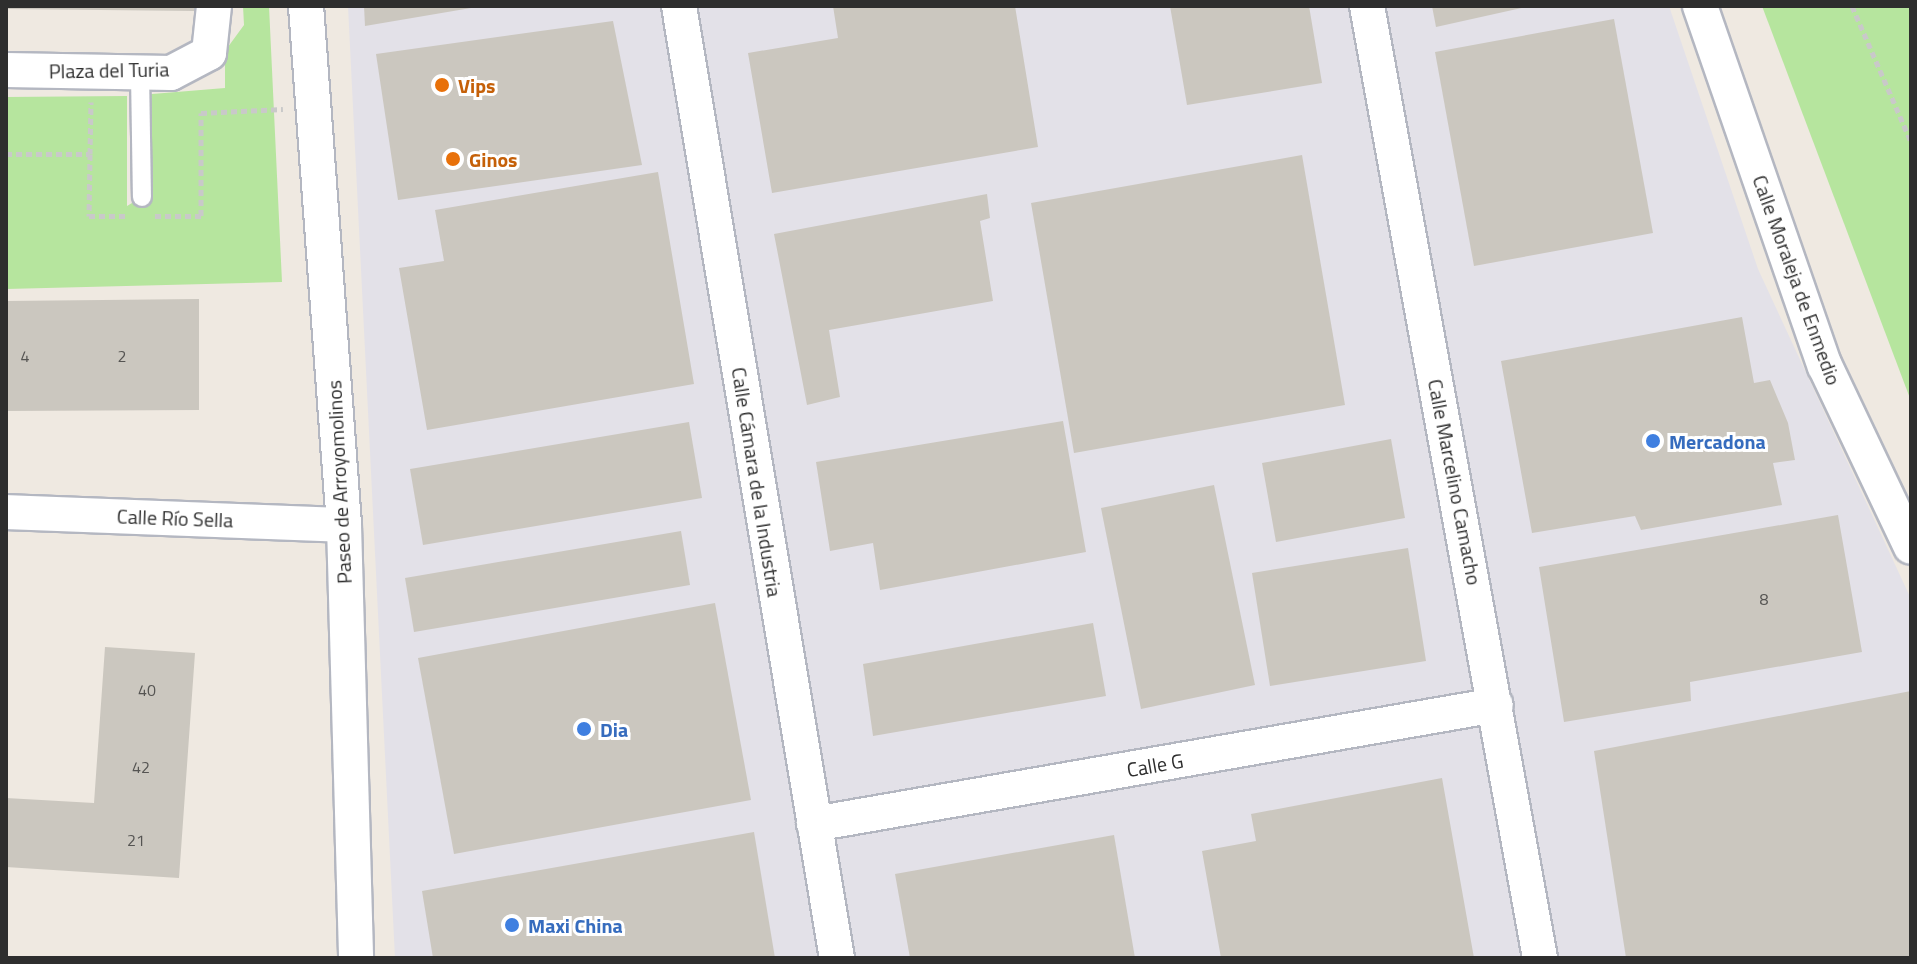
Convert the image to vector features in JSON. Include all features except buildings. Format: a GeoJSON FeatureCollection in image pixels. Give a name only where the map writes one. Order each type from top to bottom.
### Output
{"type":"FeatureCollection","features":[{"type":"Feature","properties":{"kind":"street","name":"Plaza del Turia"},"geometry":{"type":"LineString","coordinates":[[6,70],[171,73],[209,53],[214,6]]}},
{"type":"Feature","properties":{"kind":"street","name":"Paseo de Arroyomolinos"},"geometry":{"type":"LineString","coordinates":[[306,6],[344,525],[356,958]]}},
{"type":"Feature","properties":{"kind":"street","name":"Calle Cámara de la Industria"},"geometry":{"type":"LineString","coordinates":[[679,6],[837,958]]}},
{"type":"Feature","properties":{"kind":"street","name":"Calle Marcelino Camacho"},"geometry":{"type":"LineString","coordinates":[[1367,6],[1540,958]]}},
{"type":"Feature","properties":{"kind":"street","name":"Calle Moraleja de Enmedio"},"geometry":{"type":"LineString","coordinates":[[1700,6],[1825,366],[1911,547]]}},
{"type":"Feature","properties":{"kind":"street","name":"Calle Río Sella"},"geometry":{"type":"LineString","coordinates":[[6,512],[344,525]]}},
{"type":"Feature","properties":{"kind":"street","name":"Calle G"},"geometry":{"type":"LineString","coordinates":[[814,824],[1496,705]]}},
{"type":"Feature","properties":{"kind":"lane"},"geometry":{"type":"LineString","coordinates":[[140,73],[142,197]]}},
{"type":"Feature","properties":{"kind":"path"},"geometry":{"type":"LineString","coordinates":[[1852,6],[1911,142]]}},
{"type":"Feature","properties":{"kind":"path"},"geometry":{"type":"LineString","coordinates":[[91,72],[89,216],[201,216],[201,113],[314,108]]}},
{"type":"Feature","properties":{"kind":"path"},"geometry":{"type":"LineString","coordinates":[[6,154],[90,154]]}},
{"type":"Feature","properties":{"kind":"shaded area"},"geometry":{"type":"Polygon","coordinates":[[[348,6],[1669,6],[1758,269],[1911,599],[1911,958],[395,958],[348,6]]]}},
{"type":"Feature","properties":{"kind":"green space"},"geometry":{"type":"Polygon","coordinates":[[[243,6],[269,6],[282,282],[6,289],[6,97],[127,96],[127,206],[142,197],[140,95],[225,88],[225,51],[244,25],[243,6]]]}},
{"type":"Feature","properties":{"kind":"green space"},"geometry":{"type":"Polygon","coordinates":[[[1762,6],[1911,6],[1911,401],[1762,6]]]}},
{"type":"Feature","properties":{"kind":"place","name":"Vips"},"geometry":{"type":"Point","coordinates":[442,85]}},
{"type":"Feature","properties":{"kind":"place","name":"Ginos"},"geometry":{"type":"Point","coordinates":[453,159]}},
{"type":"Feature","properties":{"kind":"place","name":"Mercadona"},"geometry":{"type":"Point","coordinates":[1653,441]}},
{"type":"Feature","properties":{"kind":"place","name":"Dia"},"geometry":{"type":"Point","coordinates":[584,729]}},
{"type":"Feature","properties":{"kind":"place","name":"Maxi China"},"geometry":{"type":"Point","coordinates":[512,925]}}]}
